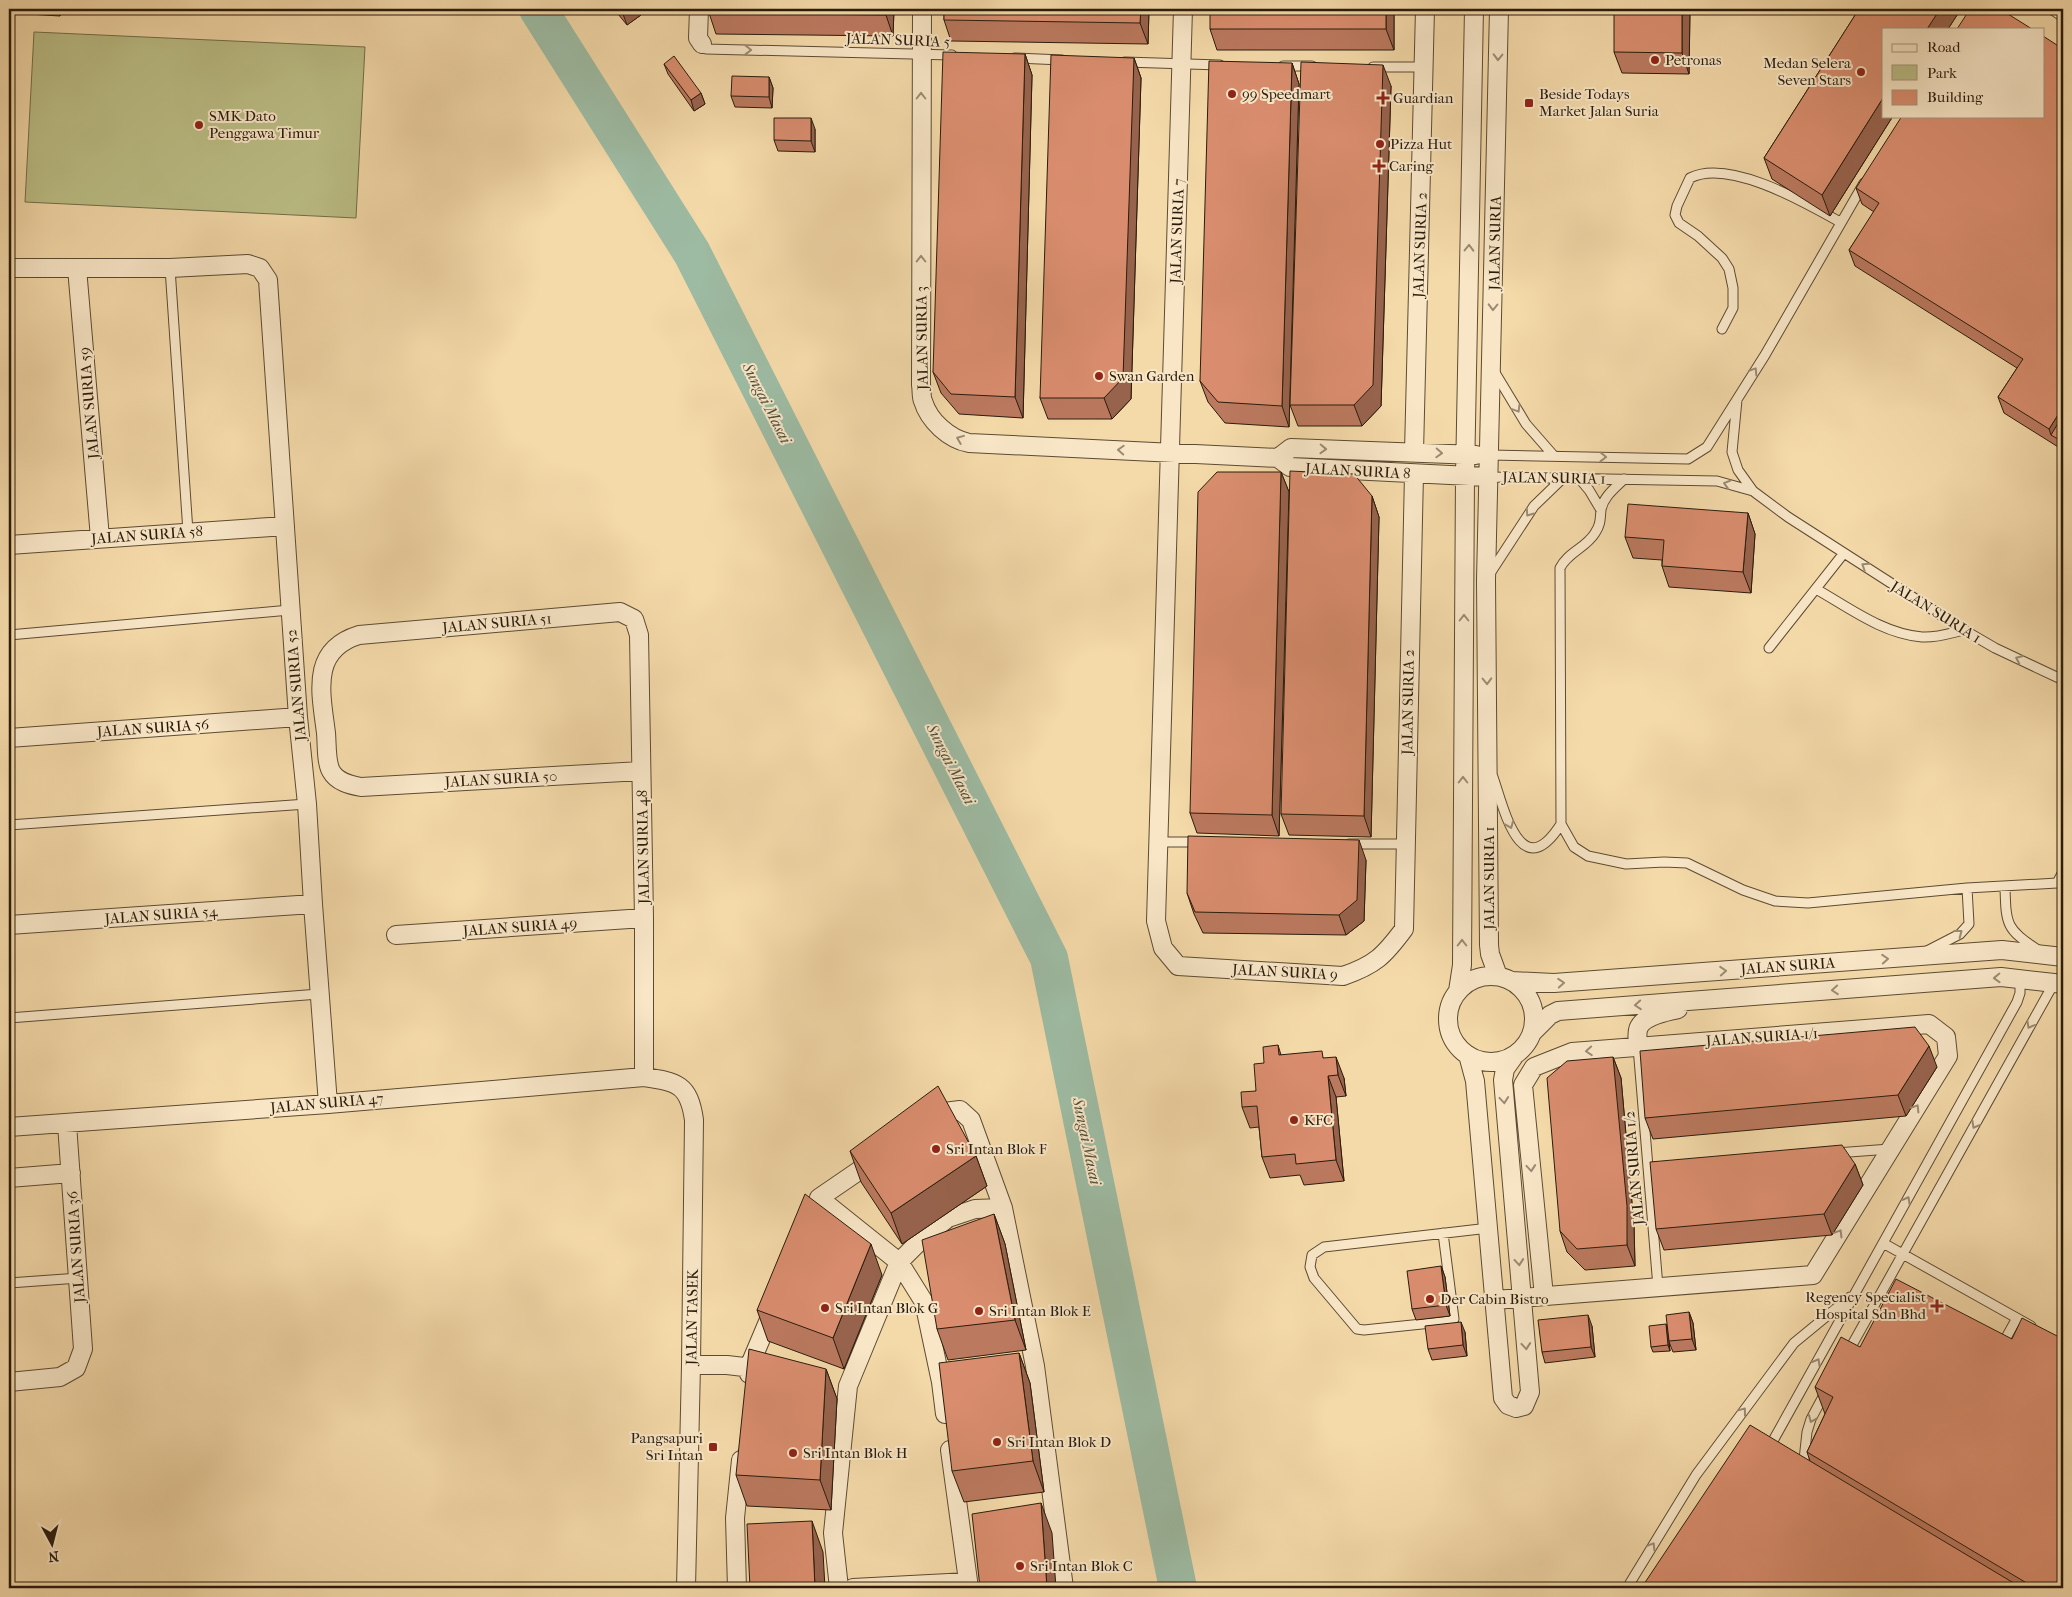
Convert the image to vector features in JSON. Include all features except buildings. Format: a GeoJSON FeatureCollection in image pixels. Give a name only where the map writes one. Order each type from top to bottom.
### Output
{"type":"FeatureCollection","features":[{"type":"Feature","properties":{"kind":"street"},"geometry":{"type":"LineString","coordinates":[[699,9],[698,38],[702,44]]}},
{"type":"Feature","properties":{"kind":"street","name":"JALAN SURIA 3"},"geometry":{"type":"LineString","coordinates":[[922,9],[920,54],[922,401],[931,417],[944,432],[962,442],[1170,452]]}},
{"type":"Feature","properties":{"kind":"street","name":"JALAN SURIA 7"},"geometry":{"type":"LineString","coordinates":[[1178,966],[1163,948],[1156,921],[1183,9]]}},
{"type":"Feature","properties":{"kind":"street","name":"JALAN SURIA 2"},"geometry":{"type":"LineString","coordinates":[[1414,452],[1425,9]]}},
{"type":"Feature","properties":{"kind":"street","name":"JALAN SURIA"},"geometry":{"type":"LineString","coordinates":[[1466,366],[1474,9]]}},
{"type":"Feature","properties":{"kind":"street","name":"JALAN SURIA"},"geometry":{"type":"LineString","coordinates":[[1490,477],[1499,9]]}},
{"type":"Feature","properties":{"kind":"street","name":"JALAN SURIA 52"},"geometry":{"type":"LineString","coordinates":[[170,268],[248,264],[260,268],[268,280],[295,683],[307,804],[328,1104]]}},
{"type":"Feature","properties":{"kind":"street"},"geometry":{"type":"LineString","coordinates":[[9,268],[170,268]]}},
{"type":"Feature","properties":{"kind":"street","name":"JALAN SURIA 59"},"geometry":{"type":"LineString","coordinates":[[77,268],[100,538]]}},
{"type":"Feature","properties":{"kind":"street","name":"JALAN SURIA 1"},"geometry":{"type":"LineString","coordinates":[[1458,991],[1462,965],[1466,366]]}},
{"type":"Feature","properties":{"kind":"street"},"geometry":{"type":"LineString","coordinates":[[1278,458],[1291,448],[1490,455]]}},
{"type":"Feature","properties":{"kind":"street","name":"JALAN SURIA 8"},"geometry":{"type":"LineString","coordinates":[[1170,452],[1278,458],[1290,467],[1490,477]]}},
{"type":"Feature","properties":{"kind":"street","name":"JALAN SURIA 2"},"geometry":{"type":"LineString","coordinates":[[1404,929],[1414,474]]}},
{"type":"Feature","properties":{"kind":"street","name":"JALAN SURIA 1"},"geometry":{"type":"LineString","coordinates":[[1490,477],[1486,580],[1489,946],[1490,954],[1505,978]]}},
{"type":"Feature","properties":{"kind":"street","name":"JALAN SURIA 58"},"geometry":{"type":"LineString","coordinates":[[9,541],[100,538],[284,526]]}},
{"type":"Feature","properties":{"kind":"street","name":"JALAN SURIA 51"},"geometry":{"type":"LineString","coordinates":[[320,680],[325,664],[334,648],[345,640],[359,635],[620,612],[634,619]]}},
{"type":"Feature","properties":{"kind":"street","name":"JALAN SURIA 48"},"geometry":{"type":"LineString","coordinates":[[634,619],[639,636],[644,918],[644,1077]]}},
{"type":"Feature","properties":{"kind":"street"},"geometry":{"type":"LineString","coordinates":[[295,683],[320,680]]}},
{"type":"Feature","properties":{"kind":"street","name":"JALAN SURIA 50"},"geometry":{"type":"LineString","coordinates":[[320,680],[330,770],[342,782],[361,787],[641,771]]}},
{"type":"Feature","properties":{"kind":"street","name":"JALAN SURIA 56"},"geometry":{"type":"LineString","coordinates":[[9,738],[298,717]]}},
{"type":"Feature","properties":{"kind":"street","name":"JALAN SURIA 54"},"geometry":{"type":"LineString","coordinates":[[9,926],[313,904]]}},
{"type":"Feature","properties":{"kind":"street","name":"JALAN SURIA 49"},"geometry":{"type":"LineString","coordinates":[[396,935],[644,918]]}},
{"type":"Feature","properties":{"kind":"street","name":"JALAN SURIA 9"},"geometry":{"type":"LineString","coordinates":[[1178,966],[1343,976],[1361,970],[1385,954],[1404,929]]}},
{"type":"Feature","properties":{"kind":"street","name":"JALAN SURIA"},"geometry":{"type":"LineString","coordinates":[[1505,978],[1554,983],[2002,950],[2055,956]]}},
{"type":"Feature","properties":{"kind":"street"},"geometry":{"type":"LineString","coordinates":[[1468,1055],[1475,1081],[1503,1398],[1508,1405],[1516,1408],[1524,1406],[1530,1392],[1503,1080],[1506,1069],[1515,1055],[1526,1045],[1533,1032],[1535,1017],[1532,1002],[1524,990],[1505,978],[1483,976],[1469,981],[1458,991],[1450,1004],[1449,1030],[1454,1042],[1468,1055],[1488,1062],[1501,1061],[1515,1055]]}},
{"type":"Feature","properties":{"kind":"street","name":"JALAN SURIA"},"geometry":{"type":"LineString","coordinates":[[1533,1032],[1550,1015],[1558,1011],[2002,977],[2058,983]]}},
{"type":"Feature","properties":{"kind":"street"},"geometry":{"type":"LineString","coordinates":[[1638,1047],[1638,1028],[1646,1019],[1704,1000]]}},
{"type":"Feature","properties":{"kind":"street","name":"JALAN SURIA 1/1"},"geometry":{"type":"LineString","coordinates":[[1544,1296],[1523,1085],[1534,1067],[1572,1052],[1929,1024],[1946,1037],[1948,1056],[1813,1275],[1658,1287]]}},
{"type":"Feature","properties":{"kind":"street","name":"JALAN SURIA 47"},"geometry":{"type":"LineString","coordinates":[[9,1127],[328,1104],[644,1077]]}},
{"type":"Feature","properties":{"kind":"street","name":"JALAN TASEK"},"geometry":{"type":"LineString","coordinates":[[644,1077],[665,1080],[682,1087],[692,1103],[694,1120],[686,1588]]}},
{"type":"Feature","properties":{"kind":"street"},"geometry":{"type":"LineString","coordinates":[[913,1133],[944,1112],[960,1110],[972,1120],[1003,1208],[1035,1366],[1064,1588]]}},
{"type":"Feature","properties":{"kind":"street","name":"JALAN SURIA 36"},"geometry":{"type":"LineString","coordinates":[[9,1382],[60,1377],[76,1368],[83,1349],[67,1124]]}},
{"type":"Feature","properties":{"kind":"street"},"geometry":{"type":"LineString","coordinates":[[801,1243],[819,1198],[889,1150]]}},
{"type":"Feature","properties":{"kind":"street"},"geometry":{"type":"LineString","coordinates":[[9,1178],[71,1173]]}},
{"type":"Feature","properties":{"kind":"street"},"geometry":{"type":"LineString","coordinates":[[819,1198],[899,1262],[924,1302],[941,1382],[968,1585],[853,1588]]}},
{"type":"Feature","properties":{"kind":"street"},"geometry":{"type":"LineString","coordinates":[[839,1588],[833,1533],[848,1386],[899,1262],[925,1236],[948,1218],[975,1210],[1003,1208]]}},
{"type":"Feature","properties":{"kind":"street"},"geometry":{"type":"LineString","coordinates":[[1495,1300],[1658,1287]]}},
{"type":"Feature","properties":{"kind":"street"},"geometry":{"type":"LineString","coordinates":[[748,1386],[749,1367],[779,1296]]}},
{"type":"Feature","properties":{"kind":"street"},"geometry":{"type":"LineString","coordinates":[[691,1365],[727,1364],[779,1373]]}},
{"type":"Feature","properties":{"kind":"street"},"geometry":{"type":"LineString","coordinates":[[1016,1369],[1035,1366]]}},
{"type":"Feature","properties":{"kind":"street"},"geometry":{"type":"LineString","coordinates":[[941,1382],[960,1379]]}},
{"type":"Feature","properties":{"kind":"street"},"geometry":{"type":"LineString","coordinates":[[828,1382],[848,1386]]}},
{"type":"Feature","properties":{"kind":"street"},"geometry":{"type":"LineString","coordinates":[[737,1588],[735,1518],[742,1443]]}},
{"type":"Feature","properties":{"kind":"street"},"geometry":{"type":"LineString","coordinates":[[1034,1510],[1053,1510]]}},
{"type":"Feature","properties":{"kind":"street"},"geometry":{"type":"LineString","coordinates":[[959,1514],[978,1513]]}},
{"type":"Feature","properties":{"kind":"street"},"geometry":{"type":"LineString","coordinates":[[814,1535],[833,1533]]}},
{"type":"Feature","properties":{"kind":"street"},"geometry":{"type":"LineString","coordinates":[[736,1544],[755,1542]]}},
{"type":"Feature","properties":{"kind":"lane"},"geometry":{"type":"LineString","coordinates":[[2051,9],[2063,17]]}},
{"type":"Feature","properties":{"kind":"lane","name":"JALAN SURIA 5"},"geometry":{"type":"LineString","coordinates":[[702,44],[706,49],[959,55]]}},
{"type":"Feature","properties":{"kind":"lane"},"geometry":{"type":"LineString","coordinates":[[1008,57],[1075,60]]}},
{"type":"Feature","properties":{"kind":"lane"},"geometry":{"type":"LineString","coordinates":[[1114,62],[1230,65]]}},
{"type":"Feature","properties":{"kind":"lane"},"geometry":{"type":"LineString","coordinates":[[1269,66],[1318,66]]}},
{"type":"Feature","properties":{"kind":"lane"},"geometry":{"type":"LineString","coordinates":[[1367,67],[1425,67]]}},
{"type":"Feature","properties":{"kind":"lane"},"geometry":{"type":"LineString","coordinates":[[1490,455],[1688,458],[1707,448],[1765,355],[1870,173]]}},
{"type":"Feature","properties":{"kind":"lane"},"geometry":{"type":"LineString","coordinates":[[1722,329],[1733,308],[1733,288],[1728,269],[1722,258],[1698,236],[1679,223],[1676,215],[1676,206],[1690,178],[1699,175],[1724,174],[1754,181],[1791,195],[1840,222]]}},
{"type":"Feature","properties":{"kind":"lane"},"geometry":{"type":"LineString","coordinates":[[170,268],[188,532]]}},
{"type":"Feature","properties":{"kind":"lane"},"geometry":{"type":"LineString","coordinates":[[1492,368],[1526,424],[1554,456]]}},
{"type":"Feature","properties":{"kind":"lane"},"geometry":{"type":"LineString","coordinates":[[1737,399],[1732,452],[1738,470],[1753,491]]}},
{"type":"Feature","properties":{"kind":"lane","name":"JALAN SURIA 1"},"geometry":{"type":"LineString","coordinates":[[1490,477],[1716,481],[1753,491],[1788,517],[1964,630],[1995,648],[2063,680]]}},
{"type":"Feature","properties":{"kind":"lane"},"geometry":{"type":"LineString","coordinates":[[1486,580],[1534,506],[1563,478]]}},
{"type":"Feature","properties":{"kind":"lane"},"geometry":{"type":"LineString","coordinates":[[1579,478],[1601,510],[1602,519],[1595,533],[1581,548],[1565,559],[1560,568],[1561,824],[1574,848],[1588,856],[1626,864],[1687,863],[1743,890],[1775,901],[1808,903],[1967,888],[2060,883],[2063,872]]}},
{"type":"Feature","properties":{"kind":"lane"},"geometry":{"type":"LineString","coordinates":[[1601,510],[1606,498],[1624,479]]}},
{"type":"Feature","properties":{"kind":"lane"},"geometry":{"type":"LineString","coordinates":[[1769,648],[1844,553]]}},
{"type":"Feature","properties":{"kind":"lane"},"geometry":{"type":"LineString","coordinates":[[1816,589],[1880,625],[1907,634],[1922,637],[1964,630]]}},
{"type":"Feature","properties":{"kind":"lane"},"geometry":{"type":"LineString","coordinates":[[9,635],[290,610]]}},
{"type":"Feature","properties":{"kind":"lane"},"geometry":{"type":"LineString","coordinates":[[1488,762],[1509,825],[1514,835],[1522,844],[1531,847],[1543,846],[1552,839],[1561,824]]}},
{"type":"Feature","properties":{"kind":"lane"},"geometry":{"type":"LineString","coordinates":[[9,825],[307,804]]}},
{"type":"Feature","properties":{"kind":"lane"},"geometry":{"type":"LineString","coordinates":[[1158,842],[1208,842]]}},
{"type":"Feature","properties":{"kind":"lane"},"geometry":{"type":"LineString","coordinates":[[1336,844],[1405,844]]}},
{"type":"Feature","properties":{"kind":"lane"},"geometry":{"type":"LineString","coordinates":[[2005,887],[2006,917],[2012,928],[2021,939],[2055,956]]}},
{"type":"Feature","properties":{"kind":"lane"},"geometry":{"type":"LineString","coordinates":[[1916,956],[1960,934],[1969,924],[1967,888]]}},
{"type":"Feature","properties":{"kind":"lane"},"geometry":{"type":"LineString","coordinates":[[1763,1458],[2017,1002],[2020,993],[2020,979]]}},
{"type":"Feature","properties":{"kind":"lane"},"geometry":{"type":"LineString","coordinates":[[1845,1358],[2058,983]]}},
{"type":"Feature","properties":{"kind":"lane"},"geometry":{"type":"LineString","coordinates":[[9,1018],[319,994]]}},
{"type":"Feature","properties":{"kind":"lane","name":"JALAN SURIA 1/2"},"geometry":{"type":"LineString","coordinates":[[1638,1047],[1658,1287]]}},
{"type":"Feature","properties":{"kind":"lane"},"geometry":{"type":"LineString","coordinates":[[1822,1154],[1890,1149]]}},
{"type":"Feature","properties":{"kind":"lane"},"geometry":{"type":"LineString","coordinates":[[1648,1168],[1658,1167]]}},
{"type":"Feature","properties":{"kind":"lane"},"geometry":{"type":"LineString","coordinates":[[1443,1233],[1454,1320],[1452,1321],[1364,1330],[1357,1329],[1314,1278],[1310,1268],[1312,1255],[1324,1247],[1443,1233],[1488,1228]]}},
{"type":"Feature","properties":{"kind":"lane"},"geometry":{"type":"LineString","coordinates":[[1883,1243],[2040,1330]]}},
{"type":"Feature","properties":{"kind":"lane"},"geometry":{"type":"LineString","coordinates":[[9,1283],[79,1278]]}},
{"type":"Feature","properties":{"kind":"lane"},"geometry":{"type":"LineString","coordinates":[[1629,1588],[1630,1583],[1696,1475],[1794,1343],[1854,1294]]}},
{"type":"Feature","properties":{"kind":"lane"},"geometry":{"type":"LineString","coordinates":[[2002,1352],[2002,1344],[2017,1318]]}},
{"type":"Feature","properties":{"kind":"lane"},"geometry":{"type":"LineString","coordinates":[[1801,1482],[1807,1432],[1811,1419],[1830,1384]]}},
{"type":"Feature","properties":{"kind":"green space","name":"SMK Dato Penggawa Timur"},"geometry":{"type":"Polygon","coordinates":[[[34,32],[365,47],[356,218],[25,202],[34,32]]]}},
{"type":"Feature","properties":{"kind":"waterway","name":"Sungai Masai"},"geometry":{"type":"LineString","coordinates":[[538,9],[692,253],[1049,958],[1178,1588]]}},
{"type":"Feature","properties":{"kind":"place","name":"Petronas"},"geometry":{"type":"Point","coordinates":[1655,60]}},
{"type":"Feature","properties":{"kind":"place","name":"Medan Selera Seven Stars"},"geometry":{"type":"Point","coordinates":[1861,72]}},
{"type":"Feature","properties":{"kind":"place","name":"99 Speedmart"},"geometry":{"type":"Point","coordinates":[1232,94]}},
{"type":"Feature","properties":{"kind":"place","name":"Guardian"},"geometry":{"type":"Point","coordinates":[1383,98]}},
{"type":"Feature","properties":{"kind":"place","name":"Beside Todays Market Jalan Suria"},"geometry":{"type":"Point","coordinates":[1529,103]}},
{"type":"Feature","properties":{"kind":"place","name":"SMK Dato Penggawa Timur"},"geometry":{"type":"Point","coordinates":[199,125]}},
{"type":"Feature","properties":{"kind":"place","name":"Pizza Hut"},"geometry":{"type":"Point","coordinates":[1380,144]}},
{"type":"Feature","properties":{"kind":"place","name":"Caring"},"geometry":{"type":"Point","coordinates":[1379,166]}},
{"type":"Feature","properties":{"kind":"place","name":"Swan Garden"},"geometry":{"type":"Point","coordinates":[1099,376]}},
{"type":"Feature","properties":{"kind":"place","name":"KFC"},"geometry":{"type":"Point","coordinates":[1294,1120]}},
{"type":"Feature","properties":{"kind":"place","name":"Sri Intan Blok F"},"geometry":{"type":"Point","coordinates":[936,1149]}},
{"type":"Feature","properties":{"kind":"place","name":"Der Cabin Bistro"},"geometry":{"type":"Point","coordinates":[1430,1299]}},
{"type":"Feature","properties":{"kind":"place","name":"Regency Specialist Hospital Sdn Bhd"},"geometry":{"type":"Point","coordinates":[1937,1306]}},
{"type":"Feature","properties":{"kind":"place","name":"Sri Intan Blok G"},"geometry":{"type":"Point","coordinates":[825,1308]}},
{"type":"Feature","properties":{"kind":"place","name":"Sri Intan Blok E"},"geometry":{"type":"Point","coordinates":[979,1311]}},
{"type":"Feature","properties":{"kind":"place","name":"Sri Intan Blok D"},"geometry":{"type":"Point","coordinates":[997,1442]}},
{"type":"Feature","properties":{"kind":"place","name":"Pangsapuri Sri Intan"},"geometry":{"type":"Point","coordinates":[713,1447]}},
{"type":"Feature","properties":{"kind":"place","name":"Sri Intan Blok H"},"geometry":{"type":"Point","coordinates":[793,1453]}},
{"type":"Feature","properties":{"kind":"place","name":"Sri Intan Blok C"},"geometry":{"type":"Point","coordinates":[1020,1566]}}]}
